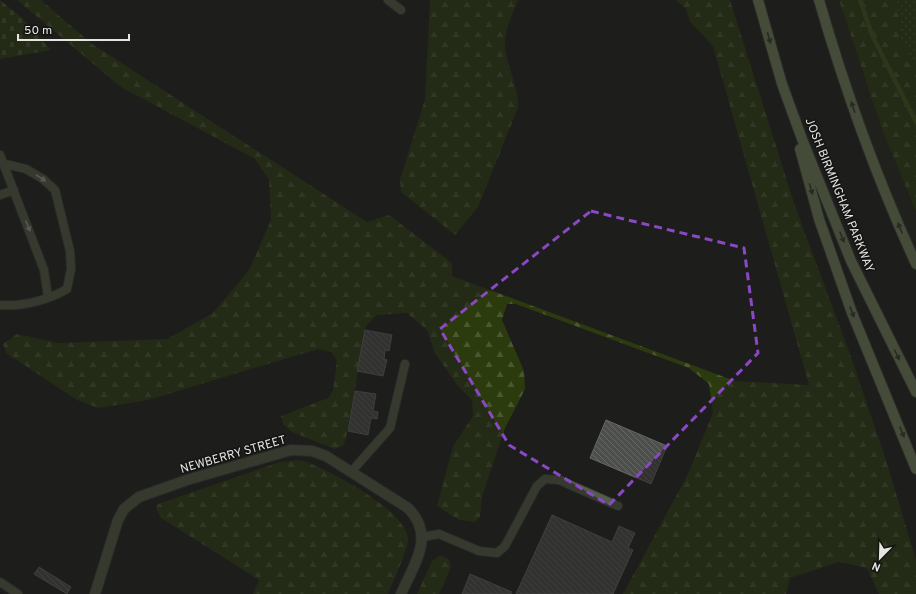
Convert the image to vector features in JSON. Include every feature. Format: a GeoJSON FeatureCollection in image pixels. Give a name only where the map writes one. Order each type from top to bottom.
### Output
{"type":"FeatureCollection","features":[{"type":"Feature","properties":{"kind":"main road","name":"JOSH BIRMINGHAM PARKWAY"},"geometry":{"type":"LineString","coordinates":[[758,0],[782,84],[802,139],[852,261],[916,392]]}},
{"type":"Feature","properties":{"kind":"main road"},"geometry":{"type":"LineString","coordinates":[[819,0],[836,58],[859,126],[880,181],[916,264]]}},
{"type":"Feature","properties":{"kind":"main road"},"geometry":{"type":"LineString","coordinates":[[782,84],[819,219],[852,313],[916,469]]}},
{"type":"Feature","properties":{"kind":"street","name":"NEWBERRY STREET"},"geometry":{"type":"LineString","coordinates":[[95,594],[118,520],[124,509],[139,497],[187,480],[291,450],[312,451],[326,456],[408,508],[416,516],[421,526],[423,537]]}},
{"type":"Feature","properties":{"kind":"street"},"geometry":{"type":"LineString","coordinates":[[401,594],[421,549],[423,537]]}},
{"type":"Feature","properties":{"kind":"lane"},"geometry":{"type":"LineString","coordinates":[[388,0],[401,10]]}},
{"type":"Feature","properties":{"kind":"lane"},"geometry":{"type":"LineString","coordinates":[[0,155],[5,164],[44,270],[48,297]]}},
{"type":"Feature","properties":{"kind":"lane"},"geometry":{"type":"LineString","coordinates":[[0,305],[19,305],[60,294],[67,289],[72,270],[70,251],[55,190],[43,179],[26,169],[5,164]]}},
{"type":"Feature","properties":{"kind":"lane"},"geometry":{"type":"LineString","coordinates":[[0,195],[14,190]]}},
{"type":"Feature","properties":{"kind":"lane"},"geometry":{"type":"LineString","coordinates":[[351,472],[390,428],[405,364]]}},
{"type":"Feature","properties":{"kind":"lane"},"geometry":{"type":"LineString","coordinates":[[423,537],[439,534],[479,551],[497,553],[505,546],[537,486],[545,479],[559,480],[618,506]]}},
{"type":"Feature","properties":{"kind":"lane"},"geometry":{"type":"LineString","coordinates":[[0,582],[18,594]]}},
{"type":"Feature","properties":{"kind":"highlighted area"},"geometry":{"type":"Polygon","coordinates":[[[591,211],[744,248],[758,353],[609,505],[509,445],[440,329],[591,211]]]}},
{"type":"Feature","properties":{"kind":"shaded area"},"geometry":{"type":"Polygon","coordinates":[[[819,0],[916,0],[916,264],[905,241],[819,0]]]}},
{"type":"Feature","properties":{"kind":"green space"},"geometry":{"type":"Polygon","coordinates":[[[0,0],[20,16],[51,50],[0,59],[0,0]]]}},
{"type":"Feature","properties":{"kind":"green space"},"geometry":{"type":"Polygon","coordinates":[[[17,0],[41,0],[92,44],[367,222],[389,215],[452,263],[452,276],[735,381],[809,385],[713,46],[690,22],[686,9],[676,0],[730,0],[795,206],[851,357],[886,460],[916,560],[916,594],[879,594],[867,568],[839,562],[790,578],[786,594],[623,594],[687,476],[713,413],[709,384],[689,368],[516,304],[507,304],[502,320],[524,371],[525,389],[505,428],[482,497],[480,517],[475,522],[459,520],[437,506],[453,446],[473,416],[472,400],[457,385],[435,353],[427,330],[407,313],[377,315],[366,326],[346,438],[343,446],[334,449],[292,432],[283,424],[281,416],[328,398],[333,390],[337,360],[331,352],[318,349],[148,400],[98,408],[77,400],[6,353],[3,344],[17,334],[59,343],[167,339],[213,313],[249,270],[271,220],[269,180],[255,159],[121,87],[17,0]]]}},
{"type":"Feature","properties":{"kind":"green space"},"geometry":{"type":"Polygon","coordinates":[[[430,0],[518,0],[507,28],[505,45],[517,92],[518,108],[478,207],[455,235],[401,192],[400,180],[425,99],[430,0]]]}},
{"type":"Feature","properties":{"kind":"green space"},"geometry":{"type":"Polygon","coordinates":[[[839,0],[897,0],[901,40],[916,66],[916,211],[883,132],[839,0]]]}},
{"type":"Feature","properties":{"kind":"green space"},"geometry":{"type":"Polygon","coordinates":[[[897,0],[916,0],[916,66],[901,40],[897,0]]]}},
{"type":"Feature","properties":{"kind":"green space"},"geometry":{"type":"Polygon","coordinates":[[[301,460],[345,481],[379,502],[393,514],[403,526],[408,537],[408,542],[404,557],[388,594],[253,594],[259,580],[161,518],[156,508],[158,504],[280,462],[301,460]]]}},
{"type":"Feature","properties":{"kind":"green space"},"geometry":{"type":"Polygon","coordinates":[[[440,555],[449,559],[451,567],[439,594],[417,594],[432,561],[440,555]]]}},
{"type":"Feature","properties":{"kind":"building"},"geometry":{"type":"Polygon","coordinates":[[[365,330],[392,335],[389,351],[385,350],[384,359],[387,360],[383,376],[357,371],[365,330]]]}},
{"type":"Feature","properties":{"kind":"building"},"geometry":{"type":"Polygon","coordinates":[[[355,391],[376,394],[373,411],[378,412],[377,419],[371,418],[368,435],[348,431],[355,391]]]}},
{"type":"Feature","properties":{"kind":"building"},"geometry":{"type":"Polygon","coordinates":[[[606,420],[667,446],[651,484],[590,458],[606,420]]]}},
{"type":"Feature","properties":{"kind":"building"},"geometry":{"type":"Polygon","coordinates":[[[552,515],[612,542],[619,526],[635,533],[628,548],[633,550],[613,594],[516,594],[552,515]]]}},
{"type":"Feature","properties":{"kind":"building"},"geometry":{"type":"Polygon","coordinates":[[[39,567],[71,587],[67,594],[34,574],[39,567]]]}},
{"type":"Feature","properties":{"kind":"building"},"geometry":{"type":"Polygon","coordinates":[[[470,574],[512,592],[511,594],[462,594],[470,574]]]}},
{"type":"Feature","properties":{"kind":"waterway"},"geometry":{"type":"LineString","coordinates":[[860,0],[872,35],[916,122]]}}]}
